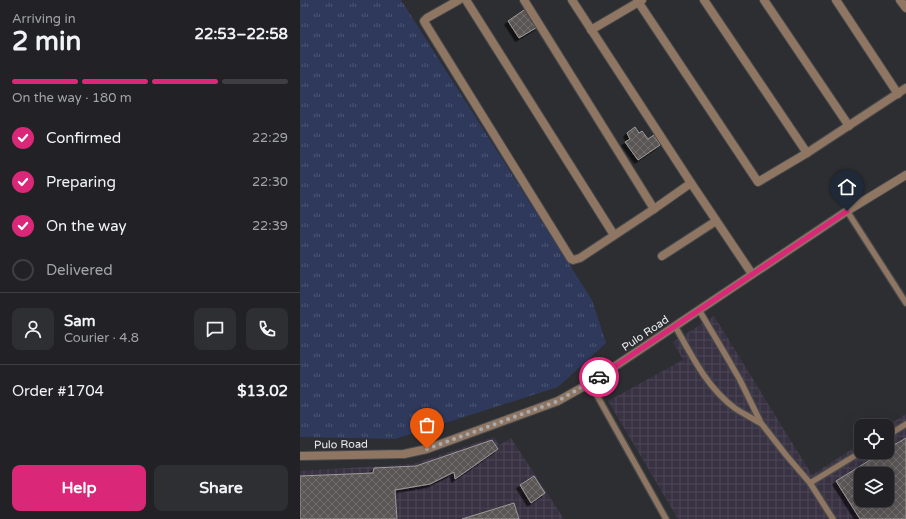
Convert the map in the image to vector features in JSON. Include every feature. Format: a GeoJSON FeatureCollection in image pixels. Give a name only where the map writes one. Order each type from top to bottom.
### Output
{"type":"FeatureCollection","features":[{"type":"Feature","properties":{"kind":"street"},"geometry":{"type":"LineString","coordinates":[[459,0],[424,21],[571,259],[573,260],[580,258],[691,183]]}},
{"type":"Feature","properties":{"kind":"street"},"geometry":{"type":"LineString","coordinates":[[466,0],[614,235]]}},
{"type":"Feature","properties":{"kind":"street"},"geometry":{"type":"LineString","coordinates":[[524,0],[654,209]]}},
{"type":"Feature","properties":{"kind":"street"},"geometry":{"type":"LineString","coordinates":[[572,0],[752,274]]}},
{"type":"Feature","properties":{"kind":"street"},"geometry":{"type":"LineString","coordinates":[[704,0],[807,153]]}},
{"type":"Feature","properties":{"kind":"street"},"geometry":{"type":"LineString","coordinates":[[764,0],[849,126]]}},
{"type":"Feature","properties":{"kind":"street"},"geometry":{"type":"LineString","coordinates":[[836,0],[898,94]]}},
{"type":"Feature","properties":{"kind":"street"},"geometry":{"type":"LineString","coordinates":[[900,0],[906,8]]}},
{"type":"Feature","properties":{"kind":"street"},"geometry":{"type":"LineString","coordinates":[[591,30],[640,1],[758,182],[807,153],[906,88]]}},
{"type":"Feature","properties":{"kind":"street","name":"Pulo Road"},"geometry":{"type":"LineString","coordinates":[[300,456],[404,454],[427,449],[558,401],[590,383],[847,211],[906,175]]}},
{"type":"Feature","properties":{"kind":"street"},"geometry":{"type":"LineString","coordinates":[[662,256],[716,221]]}},
{"type":"Feature","properties":{"kind":"lane"},"geometry":{"type":"LineString","coordinates":[[847,211],[906,303]]}},
{"type":"Feature","properties":{"kind":"lane"},"geometry":{"type":"LineString","coordinates":[[699,310],[736,374],[761,423],[810,483],[833,519]]}},
{"type":"Feature","properties":{"kind":"lane"},"geometry":{"type":"LineString","coordinates":[[675,326],[700,371],[718,393],[736,408],[761,423]]}},
{"type":"Feature","properties":{"kind":"lane"},"geometry":{"type":"LineString","coordinates":[[590,383],[666,519]]}},
{"type":"Feature","properties":{"kind":"lane"},"geometry":{"type":"LineString","coordinates":[[894,432],[906,424]]}},
{"type":"Feature","properties":{"kind":"lane"},"geometry":{"type":"LineString","coordinates":[[810,483],[854,456]]}},
{"type":"Feature","properties":{"kind":"shaded area"},"geometry":{"type":"Polygon","coordinates":[[[714,316],[812,475],[854,448],[854,459],[894,459],[894,422],[906,414],[906,519],[678,519],[608,401],[683,360],[673,342],[714,316]]]}},
{"type":"Feature","properties":{"kind":"shaded area"},"geometry":{"type":"Polygon","coordinates":[[[494,437],[499,445],[511,438],[564,519],[300,519],[300,471],[413,464],[494,437]]]}},
{"type":"Feature","properties":{"kind":"green space"},"geometry":{"type":"Polygon","coordinates":[[[300,0],[401,0],[592,300],[606,343],[558,387],[395,439],[300,437],[300,0]]]}},
{"type":"Feature","properties":{"kind":"building"},"geometry":{"type":"Polygon","coordinates":[[[527,8],[539,26],[519,38],[508,21],[527,8]]]}},
{"type":"Feature","properties":{"kind":"building"},"geometry":{"type":"Polygon","coordinates":[[[635,127],[639,133],[642,131],[648,139],[654,135],[660,145],[638,160],[625,142],[630,139],[627,133],[635,127]]]}},
{"type":"Feature","properties":{"kind":"building"},"geometry":{"type":"Polygon","coordinates":[[[906,438],[906,519],[860,519],[836,481],[854,470],[854,507],[894,507],[894,467],[859,467],[872,459],[894,459],[894,445],[906,438]]]}},
{"type":"Feature","properties":{"kind":"building"},"geometry":{"type":"Polygon","coordinates":[[[492,440],[498,449],[455,479],[454,472],[430,484],[395,490],[397,519],[300,519],[300,476],[373,473],[374,468],[416,466],[492,440]]]}},
{"type":"Feature","properties":{"kind":"building"},"geometry":{"type":"Polygon","coordinates":[[[534,476],[545,493],[531,503],[520,485],[534,476]]]}},
{"type":"Feature","properties":{"kind":"building"},"geometry":{"type":"Polygon","coordinates":[[[514,503],[519,519],[462,519],[514,503]]]}},
{"type":"Feature","properties":{"kind":"way so far"},"geometry":{"type":"LineString","coordinates":[[427,449],[558,401],[599,377]]}},
{"type":"Feature","properties":{"kind":"route"},"geometry":{"type":"LineString","coordinates":[[599,377],[847,211]]}}]}
